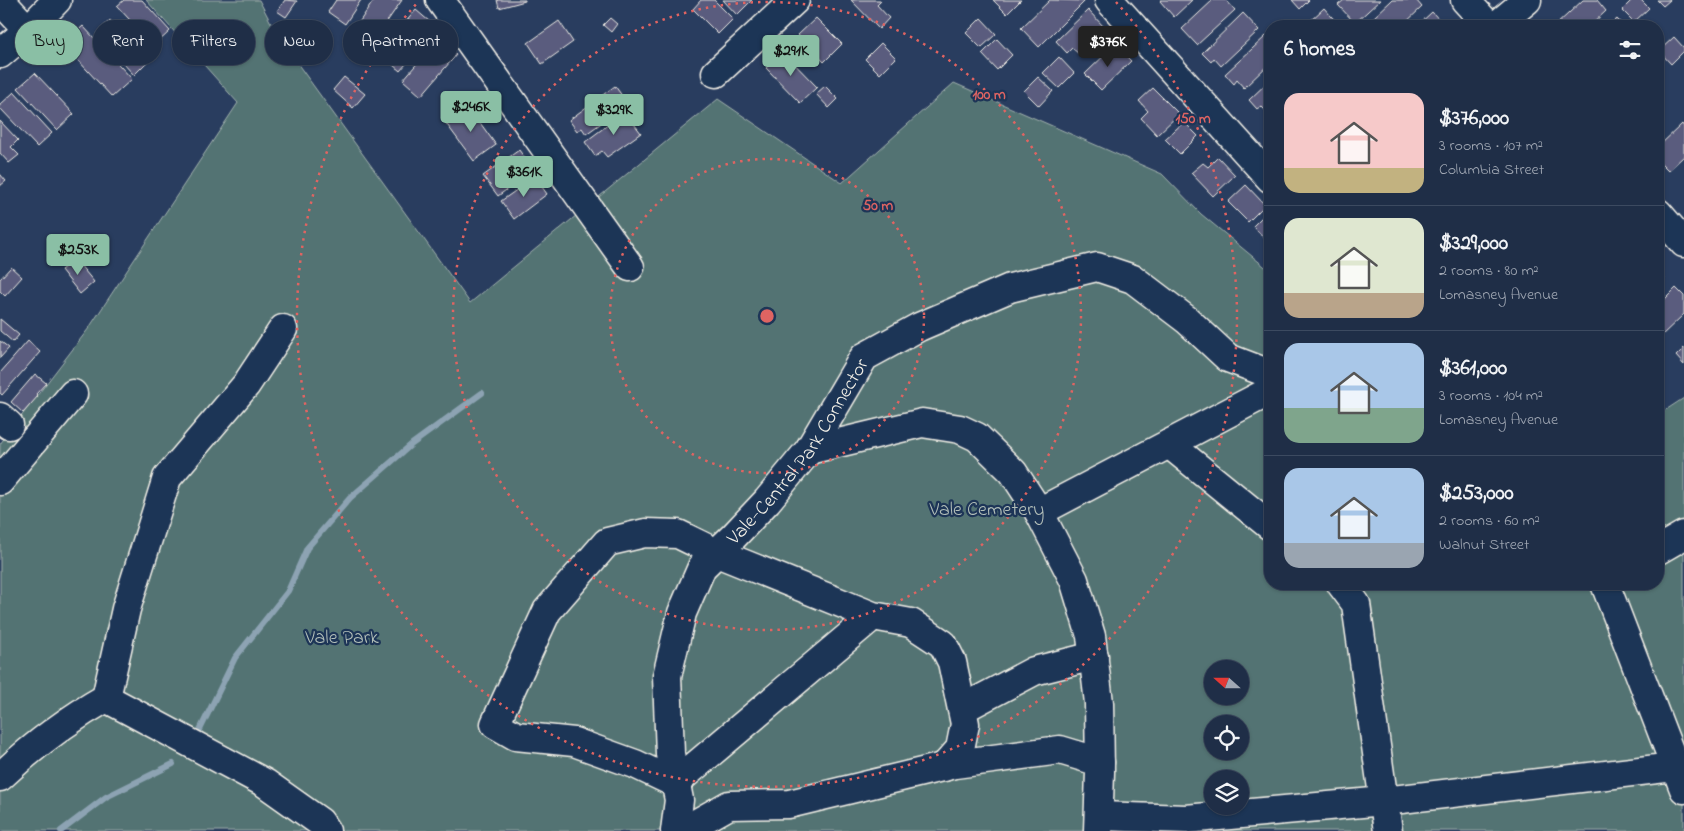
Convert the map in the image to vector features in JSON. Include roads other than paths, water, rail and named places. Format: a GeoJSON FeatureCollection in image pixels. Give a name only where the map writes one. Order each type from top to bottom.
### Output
{"type":"FeatureCollection","features":[{"type":"Feature","properties":{"kind":"street"},"geometry":{"type":"LineString","coordinates":[[0,0],[19,20]]}},
{"type":"Feature","properties":{"kind":"street"},"geometry":{"type":"LineString","coordinates":[[38,20],[57,0]]}},
{"type":"Feature","properties":{"kind":"street"},"geometry":{"type":"LineString","coordinates":[[440,0],[630,267]]}},
{"type":"Feature","properties":{"kind":"street"},"geometry":{"type":"LineString","coordinates":[[716,73],[795,0]]}},
{"type":"Feature","properties":{"kind":"street"},"geometry":{"type":"LineString","coordinates":[[1109,0],[1264,171]]}},
{"type":"Feature","properties":{"kind":"street"},"geometry":{"type":"LineString","coordinates":[[1465,0],[1483,20]]}},
{"type":"Feature","properties":{"kind":"street"},"geometry":{"type":"LineString","coordinates":[[1503,20],[1527,0]]}},
{"type":"Feature","properties":{"kind":"street"},"geometry":{"type":"LineString","coordinates":[[0,54],[15,41]]}},
{"type":"Feature","properties":{"kind":"street","name":"Vale-Central Park Connector"},"geometry":{"type":"LineString","coordinates":[[689,829],[679,800],[670,754],[667,676],[682,613],[702,567],[767,501],[809,450],[864,356],[919,327],[1010,288],[1097,267],[1133,279],[1187,320],[1228,358],[1264,372]]}},
{"type":"Feature","properties":{"kind":"street"},"geometry":{"type":"LineString","coordinates":[[0,777],[26,753],[80,712],[106,698],[126,609],[167,478],[246,385],[283,329]]}},
{"type":"Feature","properties":{"kind":"street"},"geometry":{"type":"LineString","coordinates":[[0,481],[73,394]]}},
{"type":"Feature","properties":{"kind":"street"},"geometry":{"type":"LineString","coordinates":[[1039,512],[1264,394]]}},
{"type":"Feature","properties":{"kind":"street"},"geometry":{"type":"LineString","coordinates":[[809,450],[922,423],[960,430],[977,437],[1012,472],[1039,512],[1074,580],[1091,636],[1098,703],[1100,762],[1098,823],[1185,825],[1384,801],[1679,778],[1609,590]]}},
{"type":"Feature","properties":{"kind":"street"},"geometry":{"type":"LineString","coordinates":[[1169,444],[1264,521]]}},
{"type":"Feature","properties":{"kind":"street"},"geometry":{"type":"LineString","coordinates":[[873,616],[676,783],[635,764],[574,742],[516,736],[495,724],[547,610],[607,542],[645,533],[678,534],[717,553],[873,616],[910,623],[943,644],[952,662],[964,716],[979,746],[1002,758]]}},
{"type":"Feature","properties":{"kind":"street"},"geometry":{"type":"LineString","coordinates":[[1664,547],[1684,535]]}},
{"type":"Feature","properties":{"kind":"street"},"geometry":{"type":"LineString","coordinates":[[1346,590],[1356,604],[1388,831]]}},
{"type":"Feature","properties":{"kind":"street"},"geometry":{"type":"LineString","coordinates":[[964,716],[1034,671],[1094,656]]}},
{"type":"Feature","properties":{"kind":"street"},"geometry":{"type":"LineString","coordinates":[[106,698],[266,784],[320,822],[326,831]]}},
{"type":"Feature","properties":{"kind":"street"},"geometry":{"type":"LineString","coordinates":[[944,767],[960,748],[964,716]]}},
{"type":"Feature","properties":{"kind":"street"},"geometry":{"type":"LineString","coordinates":[[689,829],[729,805],[789,804],[944,767],[1060,750],[1100,762]]}},
{"type":"Feature","properties":{"kind":"waterway"},"geometry":{"type":"LineString","coordinates":[[196,738],[235,658],[288,591],[307,548],[350,498],[412,444],[482,393]]}},
{"type":"Feature","properties":{"kind":"waterway"},"geometry":{"type":"LineString","coordinates":[[61,831],[106,797],[173,764]]}},
{"type":"Feature","properties":{"kind":"park label","name":"Vale Cemetery"},"geometry":{"type":"Point","coordinates":[987,508]}},
{"type":"Feature","properties":{"kind":"park label","name":"Vale Park"},"geometry":{"type":"Point","coordinates":[342,636]}}]}
